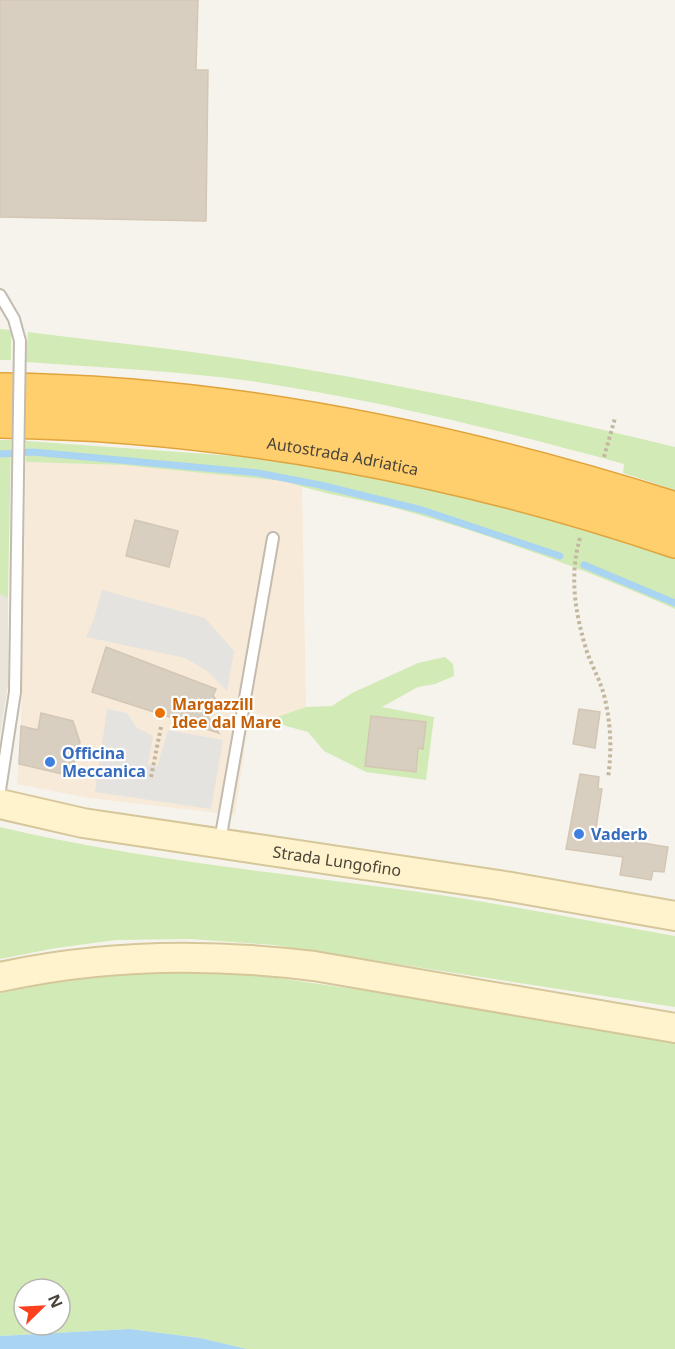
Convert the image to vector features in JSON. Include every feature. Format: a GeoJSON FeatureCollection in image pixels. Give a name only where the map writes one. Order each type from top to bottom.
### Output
{"type":"FeatureCollection","features":[{"type":"Feature","properties":{"kind":"highway","name":"Autostrada Adriatica"},"geometry":{"type":"LineString","coordinates":[[0,390],[156,400],[328,422],[485,454],[675,509]]}},
{"type":"Feature","properties":{"kind":"highway","name":"Autostrada Adriatica"},"geometry":{"type":"LineString","coordinates":[[0,421],[163,431],[334,454],[489,486],[675,541]]}},
{"type":"Feature","properties":{"kind":"main road","name":"Strada Lungofino"},"geometry":{"type":"LineString","coordinates":[[0,804],[83,823],[499,885],[675,916]]}},
{"type":"Feature","properties":{"kind":"main road"},"geometry":{"type":"LineString","coordinates":[[0,977],[91,962],[161,956],[262,959],[675,1028]]}},
{"type":"Feature","properties":{"kind":"lane"},"geometry":{"type":"LineString","coordinates":[[0,295],[14,320],[20,341],[15,692],[0,790]]}},
{"type":"Feature","properties":{"kind":"lane"},"geometry":{"type":"LineString","coordinates":[[220,844],[273,538]]}},
{"type":"Feature","properties":{"kind":"path"},"geometry":{"type":"LineString","coordinates":[[604,457],[615,418]]}},
{"type":"Feature","properties":{"kind":"path"},"geometry":{"type":"LineString","coordinates":[[581,536],[575,557],[573,591],[587,652],[604,694],[612,747],[608,778]]}},
{"type":"Feature","properties":{"kind":"path"},"geometry":{"type":"LineString","coordinates":[[151,777],[162,727]]}},
{"type":"Feature","properties":{"kind":"shaded area"},"geometry":{"type":"Polygon","coordinates":[[[26,462],[122,465],[223,474],[284,481],[302,487],[306,707],[274,718],[250,712],[235,815],[89,798],[17,784],[21,726],[26,462]]]}},
{"type":"Feature","properties":{"kind":"shaded area"},"geometry":{"type":"Polygon","coordinates":[[[102,590],[205,618],[234,651],[227,691],[206,670],[185,658],[86,637],[102,590]]]}},
{"type":"Feature","properties":{"kind":"shaded area"},"geometry":{"type":"Polygon","coordinates":[[[0,594],[8,598],[8,685],[0,736],[0,594]]]}},
{"type":"Feature","properties":{"kind":"shaded area"},"geometry":{"type":"Polygon","coordinates":[[[107,709],[127,713],[137,728],[153,736],[148,764],[157,767],[168,730],[223,740],[211,809],[95,792],[107,709]]]}},
{"type":"Feature","properties":{"kind":"green space"},"geometry":{"type":"Polygon","coordinates":[[[0,329],[11,330],[11,360],[0,360],[0,329]]]}},
{"type":"Feature","properties":{"kind":"green space"},"geometry":{"type":"Polygon","coordinates":[[[28,332],[190,352],[329,373],[503,407],[675,447],[675,490],[623,473],[624,464],[488,429],[350,398],[228,378],[26,362],[28,332]]]}},
{"type":"Feature","properties":{"kind":"green space"},"geometry":{"type":"Polygon","coordinates":[[[0,440],[11,440],[8,598],[0,594],[0,440]]]}},
{"type":"Feature","properties":{"kind":"green space"},"geometry":{"type":"Polygon","coordinates":[[[26,441],[263,458],[331,466],[462,493],[675,555],[675,609],[546,556],[397,509],[284,481],[122,465],[26,462],[26,441]]]}},
{"type":"Feature","properties":{"kind":"green space"},"geometry":{"type":"Polygon","coordinates":[[[445,657],[453,664],[454,676],[435,684],[418,687],[382,707],[434,717],[426,780],[366,772],[324,751],[308,732],[286,726],[274,718],[306,707],[332,706],[352,693],[418,663],[445,657]]]}},
{"type":"Feature","properties":{"kind":"green space"},"geometry":{"type":"Polygon","coordinates":[[[0,827],[102,848],[445,896],[675,936],[675,1007],[274,945],[190,939],[116,940],[56,948],[0,959],[0,827]]]}},
{"type":"Feature","properties":{"kind":"green space"},"geometry":{"type":"Polygon","coordinates":[[[110,971],[236,972],[374,992],[675,1043],[675,1349],[247,1349],[200,1338],[130,1329],[72,1332],[72,1277],[12,1277],[12,1335],[0,1336],[0,993],[110,971]]]}},
{"type":"Feature","properties":{"kind":"water"},"geometry":{"type":"Polygon","coordinates":[[[130,1329],[200,1338],[247,1349],[0,1349],[0,1336],[72,1337],[72,1332],[130,1329]]]}},
{"type":"Feature","properties":{"kind":"building"},"geometry":{"type":"Polygon","coordinates":[[[0,0],[198,0],[196,70],[208,70],[206,221],[0,217],[0,0]]]}},
{"type":"Feature","properties":{"kind":"building"},"geometry":{"type":"Polygon","coordinates":[[[135,520],[178,531],[169,567],[126,556],[135,520]]]}},
{"type":"Feature","properties":{"kind":"building"},"geometry":{"type":"Polygon","coordinates":[[[106,647],[216,689],[213,696],[221,705],[208,717],[219,733],[92,692],[106,647]]]}},
{"type":"Feature","properties":{"kind":"building"},"geometry":{"type":"Polygon","coordinates":[[[579,709],[600,712],[595,748],[573,744],[579,709]]]}},
{"type":"Feature","properties":{"kind":"building"},"geometry":{"type":"Polygon","coordinates":[[[41,713],[73,721],[80,742],[71,776],[19,764],[21,726],[38,730],[41,713]]]}},
{"type":"Feature","properties":{"kind":"building"},"geometry":{"type":"Polygon","coordinates":[[[371,716],[426,722],[423,749],[418,748],[416,772],[365,766],[371,716]]]}},
{"type":"Feature","properties":{"kind":"building"},"geometry":{"type":"Polygon","coordinates":[[[580,774],[599,777],[598,789],[602,789],[595,835],[668,847],[664,872],[653,871],[651,880],[620,875],[623,857],[566,849],[580,774]]]}},
{"type":"Feature","properties":{"kind":"waterway"},"geometry":{"type":"LineString","coordinates":[[0,454],[33,452],[258,473],[320,485],[422,510],[560,556]]}},
{"type":"Feature","properties":{"kind":"waterway"},"geometry":{"type":"LineString","coordinates":[[584,565],[675,603]]}},
{"type":"Feature","properties":{"kind":"place","name":"Margazzill Idee dal Mare"},"geometry":{"type":"Point","coordinates":[160,713]}},
{"type":"Feature","properties":{"kind":"place","name":"Officina Meccanica"},"geometry":{"type":"Point","coordinates":[50,762]}},
{"type":"Feature","properties":{"kind":"place","name":"Vaderb"},"geometry":{"type":"Point","coordinates":[579,834]}}]}
